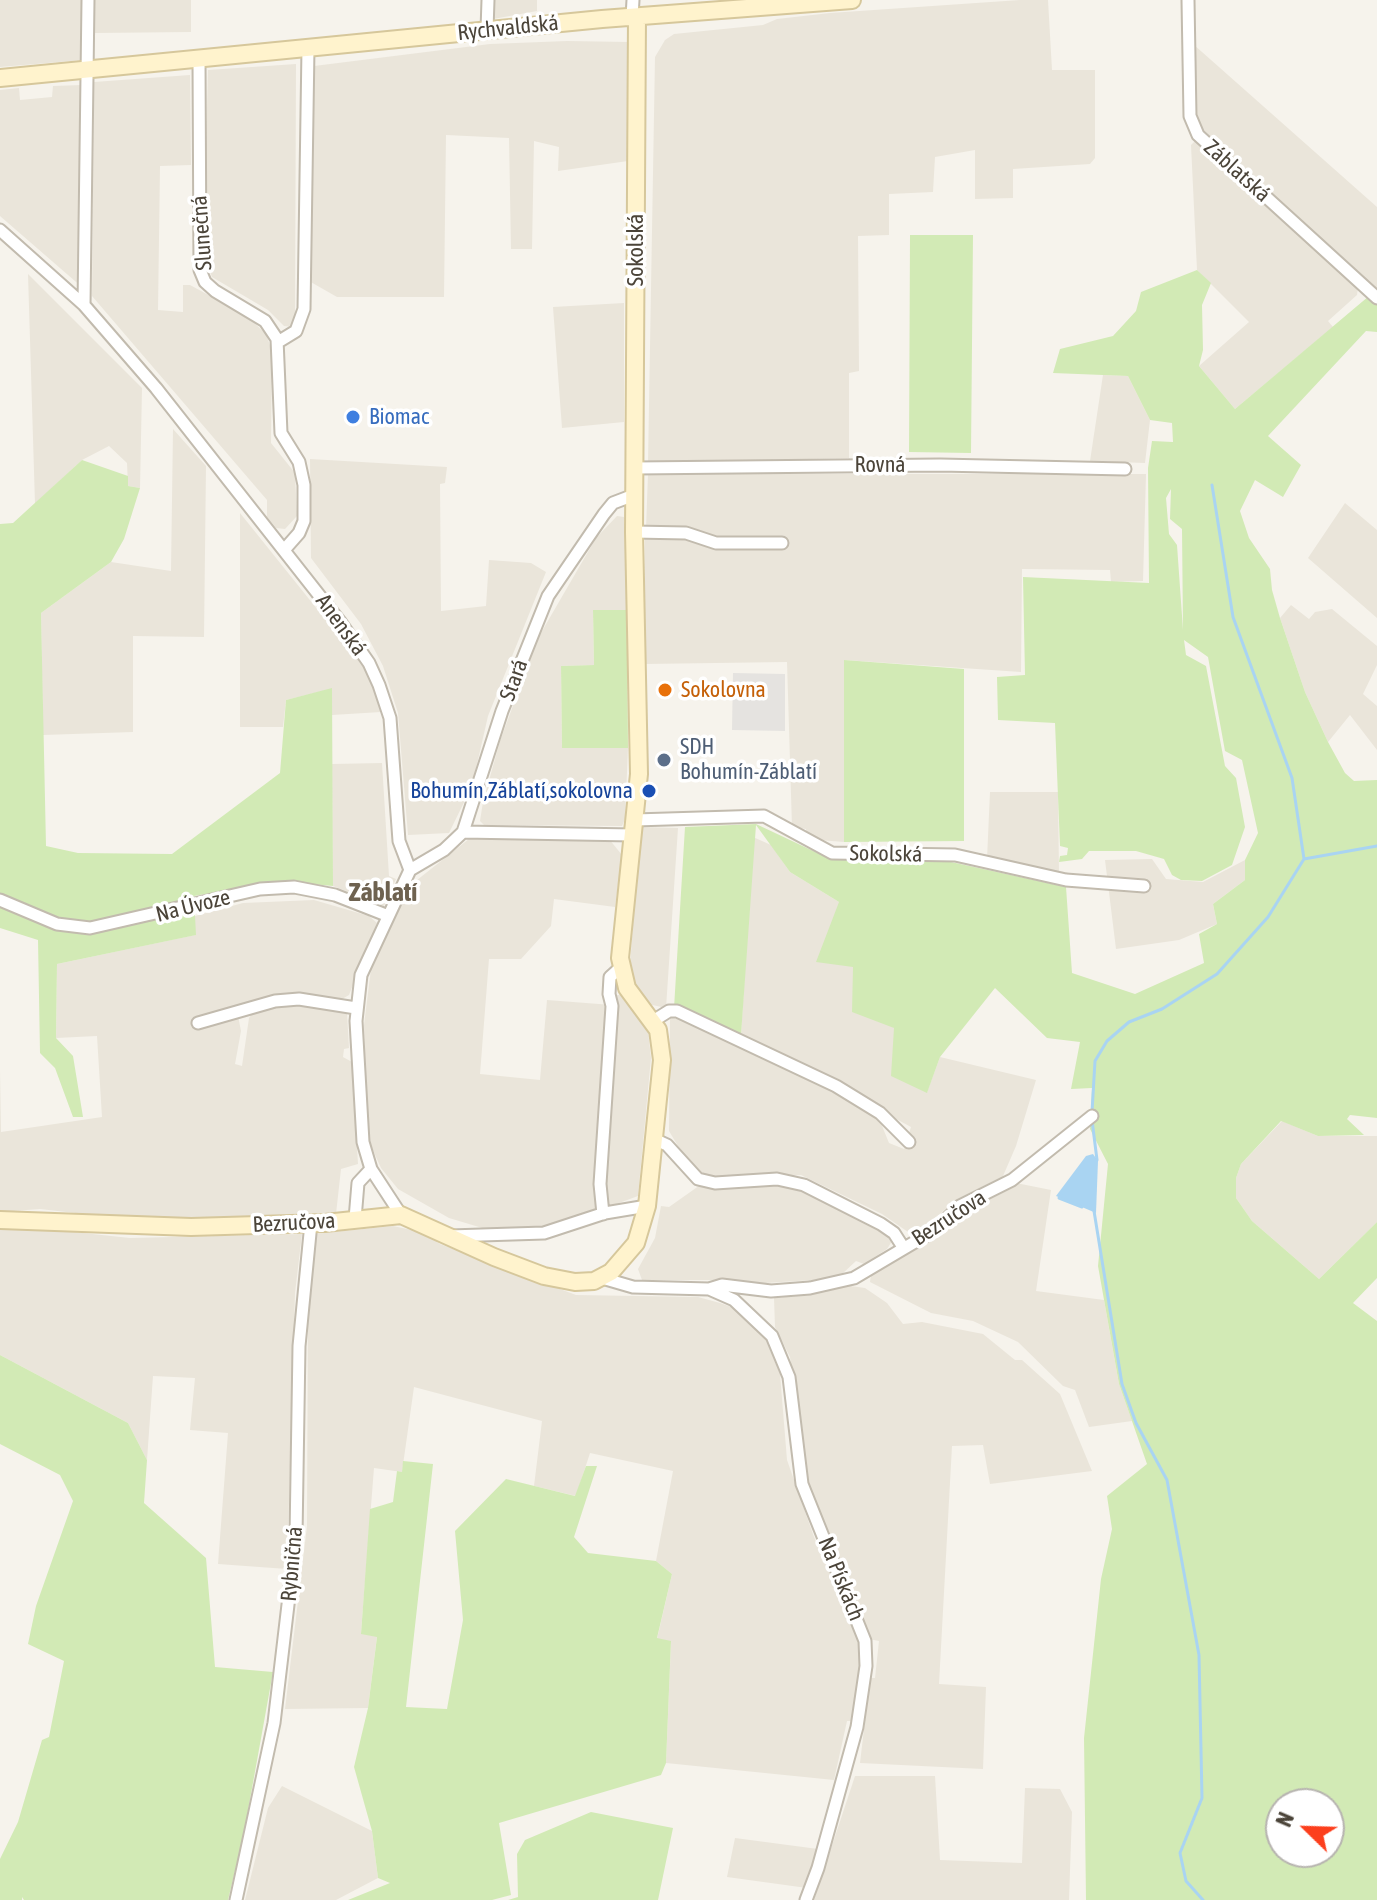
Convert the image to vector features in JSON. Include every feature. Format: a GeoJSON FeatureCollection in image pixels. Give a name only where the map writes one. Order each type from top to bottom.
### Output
{"type":"FeatureCollection","features":[{"type":"Feature","properties":{"kind":"main road","name":"Rychvaldská"},"geometry":{"type":"LineString","coordinates":[[0,78],[487,30],[634,11],[852,0]]}},
{"type":"Feature","properties":{"kind":"main road","name":"Sokolská"},"geometry":{"type":"LineString","coordinates":[[620,968],[639,755],[634,532],[634,11]]}},
{"type":"Feature","properties":{"kind":"main road"},"geometry":{"type":"LineString","coordinates":[[602,1278],[631,1252],[647,1206],[662,1060],[660,1037],[653,1021],[627,988],[620,968]]}},
{"type":"Feature","properties":{"kind":"main road","name":"Bezručova"},"geometry":{"type":"LineString","coordinates":[[0,1220],[152,1228],[311,1223],[401,1215],[544,1276],[575,1282],[602,1278]]}},
{"type":"Feature","properties":{"kind":"street"},"geometry":{"type":"LineString","coordinates":[[84,305],[88,0]]}},
{"type":"Feature","properties":{"kind":"street"},"geometry":{"type":"LineString","coordinates":[[487,30],[488,0]]}},
{"type":"Feature","properties":{"kind":"street","name":"Záblatská"},"geometry":{"type":"LineString","coordinates":[[1188,0],[1190,116],[1198,135],[1377,298]]}},
{"type":"Feature","properties":{"kind":"street"},"geometry":{"type":"LineString","coordinates":[[284,550],[299,533],[305,509],[303,474],[281,433],[278,342],[296,331],[304,309],[308,48]]}},
{"type":"Feature","properties":{"kind":"street","name":"Slunečná"},"geometry":{"type":"LineString","coordinates":[[199,59],[200,270],[205,282],[215,291],[265,321],[278,342]]}},
{"type":"Feature","properties":{"kind":"street","name":"Anenská"},"geometry":{"type":"LineString","coordinates":[[0,230],[84,305],[156,388],[341,623],[379,685],[390,718],[399,841],[410,870]]}},
{"type":"Feature","properties":{"kind":"street","name":"Rovná"},"geometry":{"type":"LineString","coordinates":[[635,468],[940,465],[1125,469]]}},
{"type":"Feature","properties":{"kind":"street","name":"Stará"},"geometry":{"type":"LineString","coordinates":[[463,832],[502,711],[548,596],[613,503],[634,495]]}},
{"type":"Feature","properties":{"kind":"street"},"geometry":{"type":"LineString","coordinates":[[634,532],[686,533],[716,543],[782,543]]}},
{"type":"Feature","properties":{"kind":"street","name":"Sokolská"},"geometry":{"type":"LineString","coordinates":[[634,827],[764,816],[832,853],[955,855],[1066,880],[1144,886]]}},
{"type":"Feature","properties":{"kind":"street"},"geometry":{"type":"LineString","coordinates":[[401,1215],[371,1169],[361,1126],[356,1008],[361,975],[386,915],[410,870],[444,850],[463,832],[634,827]]}},
{"type":"Feature","properties":{"kind":"street","name":"Na Úvoze"},"geometry":{"type":"LineString","coordinates":[[0,900],[57,924],[90,928],[260,889],[294,887],[335,895],[386,915]]}},
{"type":"Feature","properties":{"kind":"street"},"geometry":{"type":"LineString","coordinates":[[603,1214],[600,1184],[612,1006],[610,977],[620,968]]}},
{"type":"Feature","properties":{"kind":"street"},"geometry":{"type":"LineString","coordinates":[[198,1023],[275,1001],[299,999],[356,1008]]}},
{"type":"Feature","properties":{"kind":"street"},"geometry":{"type":"LineString","coordinates":[[653,1021],[669,1011],[677,1011],[836,1086],[880,1113],[909,1142]]}},
{"type":"Feature","properties":{"kind":"street","name":"Bezručova"},"geometry":{"type":"LineString","coordinates":[[602,1278],[633,1287],[709,1289],[722,1285],[771,1291],[810,1288],[854,1278],[935,1230],[960,1206],[1012,1180],[1092,1116]]}},
{"type":"Feature","properties":{"kind":"street"},"geometry":{"type":"LineString","coordinates":[[654,1139],[667,1145],[698,1179],[715,1183],[777,1179],[804,1185],[881,1224],[894,1233],[903,1247]]}},
{"type":"Feature","properties":{"kind":"street"},"geometry":{"type":"LineString","coordinates":[[355,1219],[358,1183],[371,1169]]}},
{"type":"Feature","properties":{"kind":"street"},"geometry":{"type":"LineString","coordinates":[[449,1236],[544,1233],[603,1214],[647,1206]]}},
{"type":"Feature","properties":{"kind":"street","name":"Rybničná"},"geometry":{"type":"LineString","coordinates":[[236,1900],[274,1723],[292,1568],[299,1332],[311,1223]]}},
{"type":"Feature","properties":{"kind":"street","name":"Na Pískách"},"geometry":{"type":"LineString","coordinates":[[709,1289],[734,1300],[772,1336],[789,1377],[802,1484],[865,1641],[864,1686],[854,1740],[806,1900]]}},
{"type":"Feature","properties":{"kind":"shaded area"},"geometry":{"type":"Polygon","coordinates":[[[0,0],[83,0],[83,60],[0,67],[0,0]]]}},
{"type":"Feature","properties":{"kind":"shaded area"},"geometry":{"type":"Polygon","coordinates":[[[95,0],[191,0],[191,32],[95,33],[95,0]]]}},
{"type":"Feature","properties":{"kind":"shaded area"},"geometry":{"type":"Polygon","coordinates":[[[483,0],[537,0],[537,11],[482,21],[483,0]]]}},
{"type":"Feature","properties":{"kind":"shaded area"},"geometry":{"type":"Polygon","coordinates":[[[1048,0],[1052,70],[1095,70],[1095,158],[1090,164],[1013,169],[1013,198],[975,199],[975,150],[935,157],[933,192],[889,194],[889,235],[858,236],[859,371],[849,373],[849,458],[648,463],[655,57],[665,40],[674,34],[763,25],[777,19],[830,13],[1048,0]]]}},
{"type":"Feature","properties":{"kind":"shaded area"},"geometry":{"type":"Polygon","coordinates":[[[629,42],[628,161],[558,171],[559,147],[534,141],[532,249],[511,249],[509,138],[446,135],[444,297],[337,297],[309,281],[314,66],[490,44],[629,42]]]}},
{"type":"Feature","properties":{"kind":"shaded area"},"geometry":{"type":"Polygon","coordinates":[[[1193,44],[1377,207],[1377,293],[1204,137],[1195,124],[1193,44]]]}},
{"type":"Feature","properties":{"kind":"shaded area"},"geometry":{"type":"Polygon","coordinates":[[[296,64],[293,327],[284,326],[268,310],[212,277],[206,261],[206,147],[208,70],[296,64]]]}},
{"type":"Feature","properties":{"kind":"shaded area"},"geometry":{"type":"Polygon","coordinates":[[[190,75],[191,165],[160,166],[158,310],[183,312],[183,285],[190,285],[247,316],[266,334],[272,351],[271,443],[295,473],[297,516],[285,529],[276,528],[267,517],[267,500],[92,296],[94,82],[190,75]]]}},
{"type":"Feature","properties":{"kind":"shaded area"},"geometry":{"type":"Polygon","coordinates":[[[82,85],[83,288],[0,216],[0,90],[19,88],[20,100],[52,97],[53,86],[82,85]]]}},
{"type":"Feature","properties":{"kind":"shaded area"},"geometry":{"type":"Polygon","coordinates":[[[1195,141],[1358,288],[1357,295],[1328,321],[1333,327],[1235,409],[1199,366],[1249,322],[1197,270],[1191,145],[1195,141]]]}},
{"type":"Feature","properties":{"kind":"shaded area"},"geometry":{"type":"Polygon","coordinates":[[[28,274],[142,388],[140,488],[128,486],[127,463],[109,446],[82,460],[35,504],[28,274]]]}},
{"type":"Feature","properties":{"kind":"shaded area"},"geometry":{"type":"Polygon","coordinates":[[[624,303],[624,422],[562,428],[553,307],[624,303]]]}},
{"type":"Feature","properties":{"kind":"shaded area"},"geometry":{"type":"Polygon","coordinates":[[[1103,375],[1128,376],[1150,420],[1145,463],[1090,461],[1103,375]]]}},
{"type":"Feature","properties":{"kind":"shaded area"},"geometry":{"type":"Polygon","coordinates":[[[173,429],[206,466],[204,637],[133,636],[133,732],[43,735],[41,613],[111,562],[171,571],[173,429]]]}},
{"type":"Feature","properties":{"kind":"shaded area"},"geometry":{"type":"Polygon","coordinates":[[[310,459],[447,467],[445,483],[440,484],[441,611],[486,606],[489,560],[531,563],[546,572],[488,716],[472,786],[449,833],[408,835],[398,713],[383,666],[361,624],[311,558],[310,459]]]}},
{"type":"Feature","properties":{"kind":"shaded area"},"geometry":{"type":"Polygon","coordinates":[[[648,474],[1146,474],[1143,581],[1111,582],[1110,570],[1022,569],[1021,672],[844,660],[844,842],[807,839],[806,829],[792,827],[787,662],[644,664],[645,537],[719,539],[646,529],[648,474]]]}},
{"type":"Feature","properties":{"kind":"shaded area"},"geometry":{"type":"Polygon","coordinates":[[[1345,503],[1377,530],[1377,618],[1308,558],[1345,503]]]}},
{"type":"Feature","properties":{"kind":"shaded area"},"geometry":{"type":"Polygon","coordinates":[[[240,513],[370,675],[381,712],[332,715],[331,689],[286,700],[283,727],[240,727],[240,513]]]}},
{"type":"Feature","properties":{"kind":"shaded area"},"geometry":{"type":"Polygon","coordinates":[[[617,516],[624,517],[627,610],[593,611],[594,665],[561,666],[562,748],[628,748],[625,819],[622,826],[484,825],[480,821],[483,802],[500,741],[538,638],[596,538],[617,516]]]}},
{"type":"Feature","properties":{"kind":"shaded area"},"geometry":{"type":"Polygon","coordinates":[[[1291,605],[1309,619],[1315,612],[1332,609],[1377,646],[1377,665],[1363,694],[1377,706],[1377,750],[1350,715],[1328,742],[1305,692],[1280,618],[1291,605]]]}},
{"type":"Feature","properties":{"kind":"shaded area"},"geometry":{"type":"Polygon","coordinates":[[[733,673],[785,674],[785,731],[732,730],[733,673]]]}},
{"type":"Feature","properties":{"kind":"shaded area"},"geometry":{"type":"Polygon","coordinates":[[[382,763],[389,876],[396,879],[384,906],[333,886],[332,764],[382,763]]]}},
{"type":"Feature","properties":{"kind":"shaded area"},"geometry":{"type":"Polygon","coordinates":[[[990,792],[1058,792],[1059,874],[987,859],[990,792]]]}},
{"type":"Feature","properties":{"kind":"shaded area"},"geometry":{"type":"Polygon","coordinates":[[[640,827],[678,828],[666,1008],[648,1004],[629,979],[640,827]]]}},
{"type":"Feature","properties":{"kind":"shaded area"},"geometry":{"type":"Polygon","coordinates":[[[474,835],[609,839],[622,855],[615,907],[554,899],[551,926],[521,959],[489,959],[480,1074],[540,1080],[547,1000],[612,1005],[615,995],[620,995],[648,1031],[651,1058],[638,1196],[543,1231],[489,1230],[449,1218],[398,1189],[381,1168],[367,1137],[364,1025],[371,969],[402,897],[412,884],[474,835]]]}},
{"type":"Feature","properties":{"kind":"shaded area"},"geometry":{"type":"Polygon","coordinates":[[[753,837],[771,845],[790,872],[839,902],[853,967],[894,1028],[927,1092],[940,1057],[1036,1080],[1016,1146],[1000,1183],[950,1205],[923,1229],[908,1232],[882,1214],[801,1175],[710,1180],[693,1171],[669,1131],[670,1018],[688,1020],[816,1079],[878,1116],[889,1143],[904,1149],[911,1127],[741,1035],[753,837]]]}},
{"type":"Feature","properties":{"kind":"shaded area"},"geometry":{"type":"Polygon","coordinates":[[[1152,859],[1166,879],[1203,882],[1245,860],[1245,880],[1213,904],[1217,924],[1179,940],[1116,949],[1105,860],[1152,859]]]}},
{"type":"Feature","properties":{"kind":"shaded area"},"geometry":{"type":"Polygon","coordinates":[[[314,900],[369,916],[377,923],[349,995],[337,1002],[302,996],[238,1016],[241,1031],[235,1064],[242,1066],[249,1018],[253,1012],[287,1002],[347,1013],[349,1048],[344,1049],[343,1057],[352,1062],[358,1164],[341,1169],[336,1214],[128,1219],[40,1209],[0,1212],[0,1070],[1,1132],[102,1117],[97,1036],[56,1038],[57,964],[195,935],[195,916],[243,903],[314,900]]]}},
{"type":"Feature","properties":{"kind":"shaded area"},"geometry":{"type":"Polygon","coordinates":[[[1282,1121],[1318,1136],[1377,1136],[1377,1222],[1319,1279],[1252,1221],[1236,1198],[1236,1178],[1241,1164],[1282,1121]]]}},
{"type":"Feature","properties":{"kind":"shaded area"},"geometry":{"type":"Polygon","coordinates":[[[769,1182],[811,1191],[894,1238],[887,1249],[864,1264],[856,1261],[841,1275],[828,1279],[750,1284],[721,1280],[642,1280],[638,1269],[655,1238],[661,1206],[669,1207],[703,1183],[769,1182]]]}},
{"type":"Feature","properties":{"kind":"shaded area"},"geometry":{"type":"Polygon","coordinates":[[[1016,1183],[1051,1190],[1036,1291],[1104,1300],[1119,1384],[1132,1421],[1089,1427],[1075,1390],[1063,1386],[1018,1342],[973,1321],[931,1313],[870,1282],[872,1268],[924,1245],[962,1211],[1016,1183]]]}},
{"type":"Feature","properties":{"kind":"shaded area"},"geometry":{"type":"Polygon","coordinates":[[[393,1226],[421,1232],[440,1244],[576,1295],[698,1297],[720,1303],[737,1309],[765,1337],[780,1374],[787,1460],[814,1537],[859,1641],[862,1664],[854,1721],[847,1721],[834,1780],[666,1763],[671,1642],[657,1639],[672,1574],[656,1561],[673,1471],[590,1453],[576,1496],[534,1486],[542,1421],[414,1387],[402,1472],[374,1468],[361,1633],[377,1636],[368,1708],[285,1709],[307,1526],[308,1298],[315,1234],[393,1226]]]}},
{"type":"Feature","properties":{"kind":"shaded area"},"geometry":{"type":"Polygon","coordinates":[[[0,1228],[45,1229],[130,1238],[302,1234],[295,1293],[287,1569],[218,1564],[228,1433],[190,1430],[195,1378],[153,1376],[147,1460],[128,1423],[0,1355],[0,1228]]]}},
{"type":"Feature","properties":{"kind":"shaded area"},"geometry":{"type":"Polygon","coordinates":[[[843,1285],[865,1288],[887,1303],[903,1324],[922,1322],[983,1334],[1015,1360],[1022,1360],[1060,1394],[1092,1471],[990,1484],[983,1445],[952,1446],[939,1684],[986,1687],[983,1769],[860,1763],[870,1678],[875,1678],[879,1641],[869,1639],[807,1483],[790,1357],[775,1327],[774,1298],[808,1295],[843,1285]]]}},
{"type":"Feature","properties":{"kind":"shaded area"},"geometry":{"type":"Polygon","coordinates":[[[855,1776],[935,1776],[940,1860],[1022,1863],[1025,1788],[1060,1789],[1072,1812],[1069,1900],[814,1900],[855,1776]]]}},
{"type":"Feature","properties":{"kind":"shaded area"},"geometry":{"type":"Polygon","coordinates":[[[282,1786],[372,1831],[378,1878],[336,1900],[245,1900],[268,1808],[282,1786]]]}},
{"type":"Feature","properties":{"kind":"shaded area"},"geometry":{"type":"Polygon","coordinates":[[[735,1838],[818,1849],[807,1888],[727,1877],[735,1838]]]}},
{"type":"Feature","properties":{"kind":"green space"},"geometry":{"type":"Polygon","coordinates":[[[910,235],[973,235],[971,453],[909,452],[910,235]]]}},
{"type":"Feature","properties":{"kind":"green space"},"geometry":{"type":"Polygon","coordinates":[[[1197,270],[1211,283],[1202,305],[1203,350],[1199,366],[1235,409],[1369,296],[1377,304],[1377,332],[1366,331],[1268,436],[1301,465],[1283,497],[1255,480],[1240,511],[1249,538],[1270,569],[1280,618],[1305,692],[1328,742],[1345,773],[1354,781],[1377,780],[1377,1118],[1350,1115],[1347,1119],[1364,1135],[1318,1136],[1281,1121],[1241,1164],[1236,1178],[1236,1198],[1252,1221],[1319,1279],[1377,1222],[1377,1278],[1353,1303],[1377,1321],[1377,1900],[1086,1900],[1084,1738],[1101,1579],[1112,1529],[1107,1496],[1147,1464],[1119,1384],[1098,1266],[1108,1164],[1090,1129],[1092,1088],[1071,1089],[1080,1042],[1047,1038],[995,988],[940,1057],[927,1093],[891,1076],[894,1028],[852,1012],[853,967],[816,962],[839,902],[790,872],[756,825],[741,1035],[674,1008],[685,827],[756,824],[826,857],[951,862],[1066,887],[1072,973],[1135,994],[1204,963],[1199,934],[1217,924],[1213,904],[1245,880],[1245,860],[1258,833],[1242,760],[1225,751],[1208,657],[1184,640],[1186,655],[1206,666],[1225,766],[1236,778],[1245,827],[1232,865],[1202,881],[1181,880],[1172,875],[1164,859],[1136,851],[1089,851],[1082,859],[1059,862],[1060,856],[1067,855],[1068,848],[1060,846],[1055,723],[998,720],[997,677],[1025,675],[1023,577],[1149,583],[1148,468],[1152,441],[1173,442],[1172,423],[1150,420],[1128,376],[1053,373],[1060,349],[1113,336],[1136,311],[1141,292],[1197,270]],[[1171,489],[1166,498],[1169,534],[1177,545],[1183,630],[1182,529],[1170,519],[1171,489]]]}},
{"type":"Feature","properties":{"kind":"green space"},"geometry":{"type":"Polygon","coordinates":[[[82,460],[128,476],[128,486],[140,488],[124,539],[111,562],[41,613],[46,846],[78,853],[172,854],[280,773],[286,700],[332,688],[333,886],[280,881],[194,896],[196,935],[57,964],[56,1038],[73,1056],[83,1117],[73,1117],[55,1068],[40,1053],[38,940],[0,928],[0,524],[13,523],[82,460]]]}},
{"type":"Feature","properties":{"kind":"green space"},"geometry":{"type":"Polygon","coordinates":[[[593,610],[627,610],[628,748],[562,748],[561,666],[594,665],[593,610]]]}},
{"type":"Feature","properties":{"kind":"green space"},"geometry":{"type":"Polygon","coordinates":[[[844,660],[964,669],[964,841],[844,842],[844,660]]]}},
{"type":"Feature","properties":{"kind":"green space"},"geometry":{"type":"Polygon","coordinates":[[[0,1355],[128,1423],[147,1460],[144,1503],[206,1558],[215,1667],[273,1672],[243,1838],[228,1900],[24,1900],[22,1897],[22,1900],[0,1900],[0,1859],[18,1822],[42,1740],[49,1737],[64,1661],[28,1644],[36,1606],[73,1501],[60,1475],[0,1444],[0,1355]]]}},
{"type":"Feature","properties":{"kind":"green space"},"geometry":{"type":"Polygon","coordinates":[[[403,1461],[433,1464],[406,1707],[447,1709],[463,1620],[455,1531],[506,1479],[575,1496],[586,1466],[597,1466],[574,1537],[588,1553],[656,1561],[672,1574],[657,1638],[671,1641],[666,1763],[661,1775],[499,1823],[511,1895],[492,1900],[348,1900],[390,1883],[378,1878],[372,1831],[354,1767],[368,1708],[377,1637],[361,1634],[370,1509],[393,1502],[397,1471],[402,1472],[403,1461]]]}},
{"type":"Feature","properties":{"kind":"green space"},"geometry":{"type":"Polygon","coordinates":[[[591,1812],[673,1828],[658,1900],[508,1900],[518,1897],[517,1854],[525,1840],[591,1812]]]}},
{"type":"Feature","properties":{"kind":"water"},"geometry":{"type":"Polygon","coordinates":[[[1093,1154],[1098,1161],[1096,1213],[1056,1196],[1086,1156],[1093,1154]]]}},
{"type":"Feature","properties":{"kind":"waterway"},"geometry":{"type":"LineString","coordinates":[[1092,1112],[1095,1061],[1107,1041],[1129,1022],[1162,1009],[1217,974],[1268,917],[1304,859],[1292,778],[1233,617],[1212,485]]}},
{"type":"Feature","properties":{"kind":"waterway"},"geometry":{"type":"LineString","coordinates":[[1304,859],[1377,846]]}},
{"type":"Feature","properties":{"kind":"waterway"},"geometry":{"type":"LineString","coordinates":[[1092,1120],[1097,1160]]}},
{"type":"Feature","properties":{"kind":"waterway"},"geometry":{"type":"LineString","coordinates":[[1061,1195],[1059,1198],[1082,1207]]}},
{"type":"Feature","properties":{"kind":"waterway"},"geometry":{"type":"LineString","coordinates":[[1094,1211],[1122,1384],[1136,1423],[1167,1480],[1199,1655],[1202,1798],[1180,1853],[1186,1881],[1203,1900]]}},
{"type":"Feature","properties":{"kind":"place","name":"Biomac"},"geometry":{"type":"Point","coordinates":[353,417]}},
{"type":"Feature","properties":{"kind":"place","name":"Sokolovna"},"geometry":{"type":"Point","coordinates":[665,690]}},
{"type":"Feature","properties":{"kind":"place","name":"SDH Bohumín-Záblatí"},"geometry":{"type":"Point","coordinates":[664,760]}},
{"type":"Feature","properties":{"kind":"place","name":"Bohumín,Záblatí,sokolovna"},"geometry":{"type":"Point","coordinates":[649,791]}},
{"type":"Feature","properties":{"kind":"district","name":"Záblatí"},"geometry":{"type":"Point","coordinates":[383,893]}}]}
